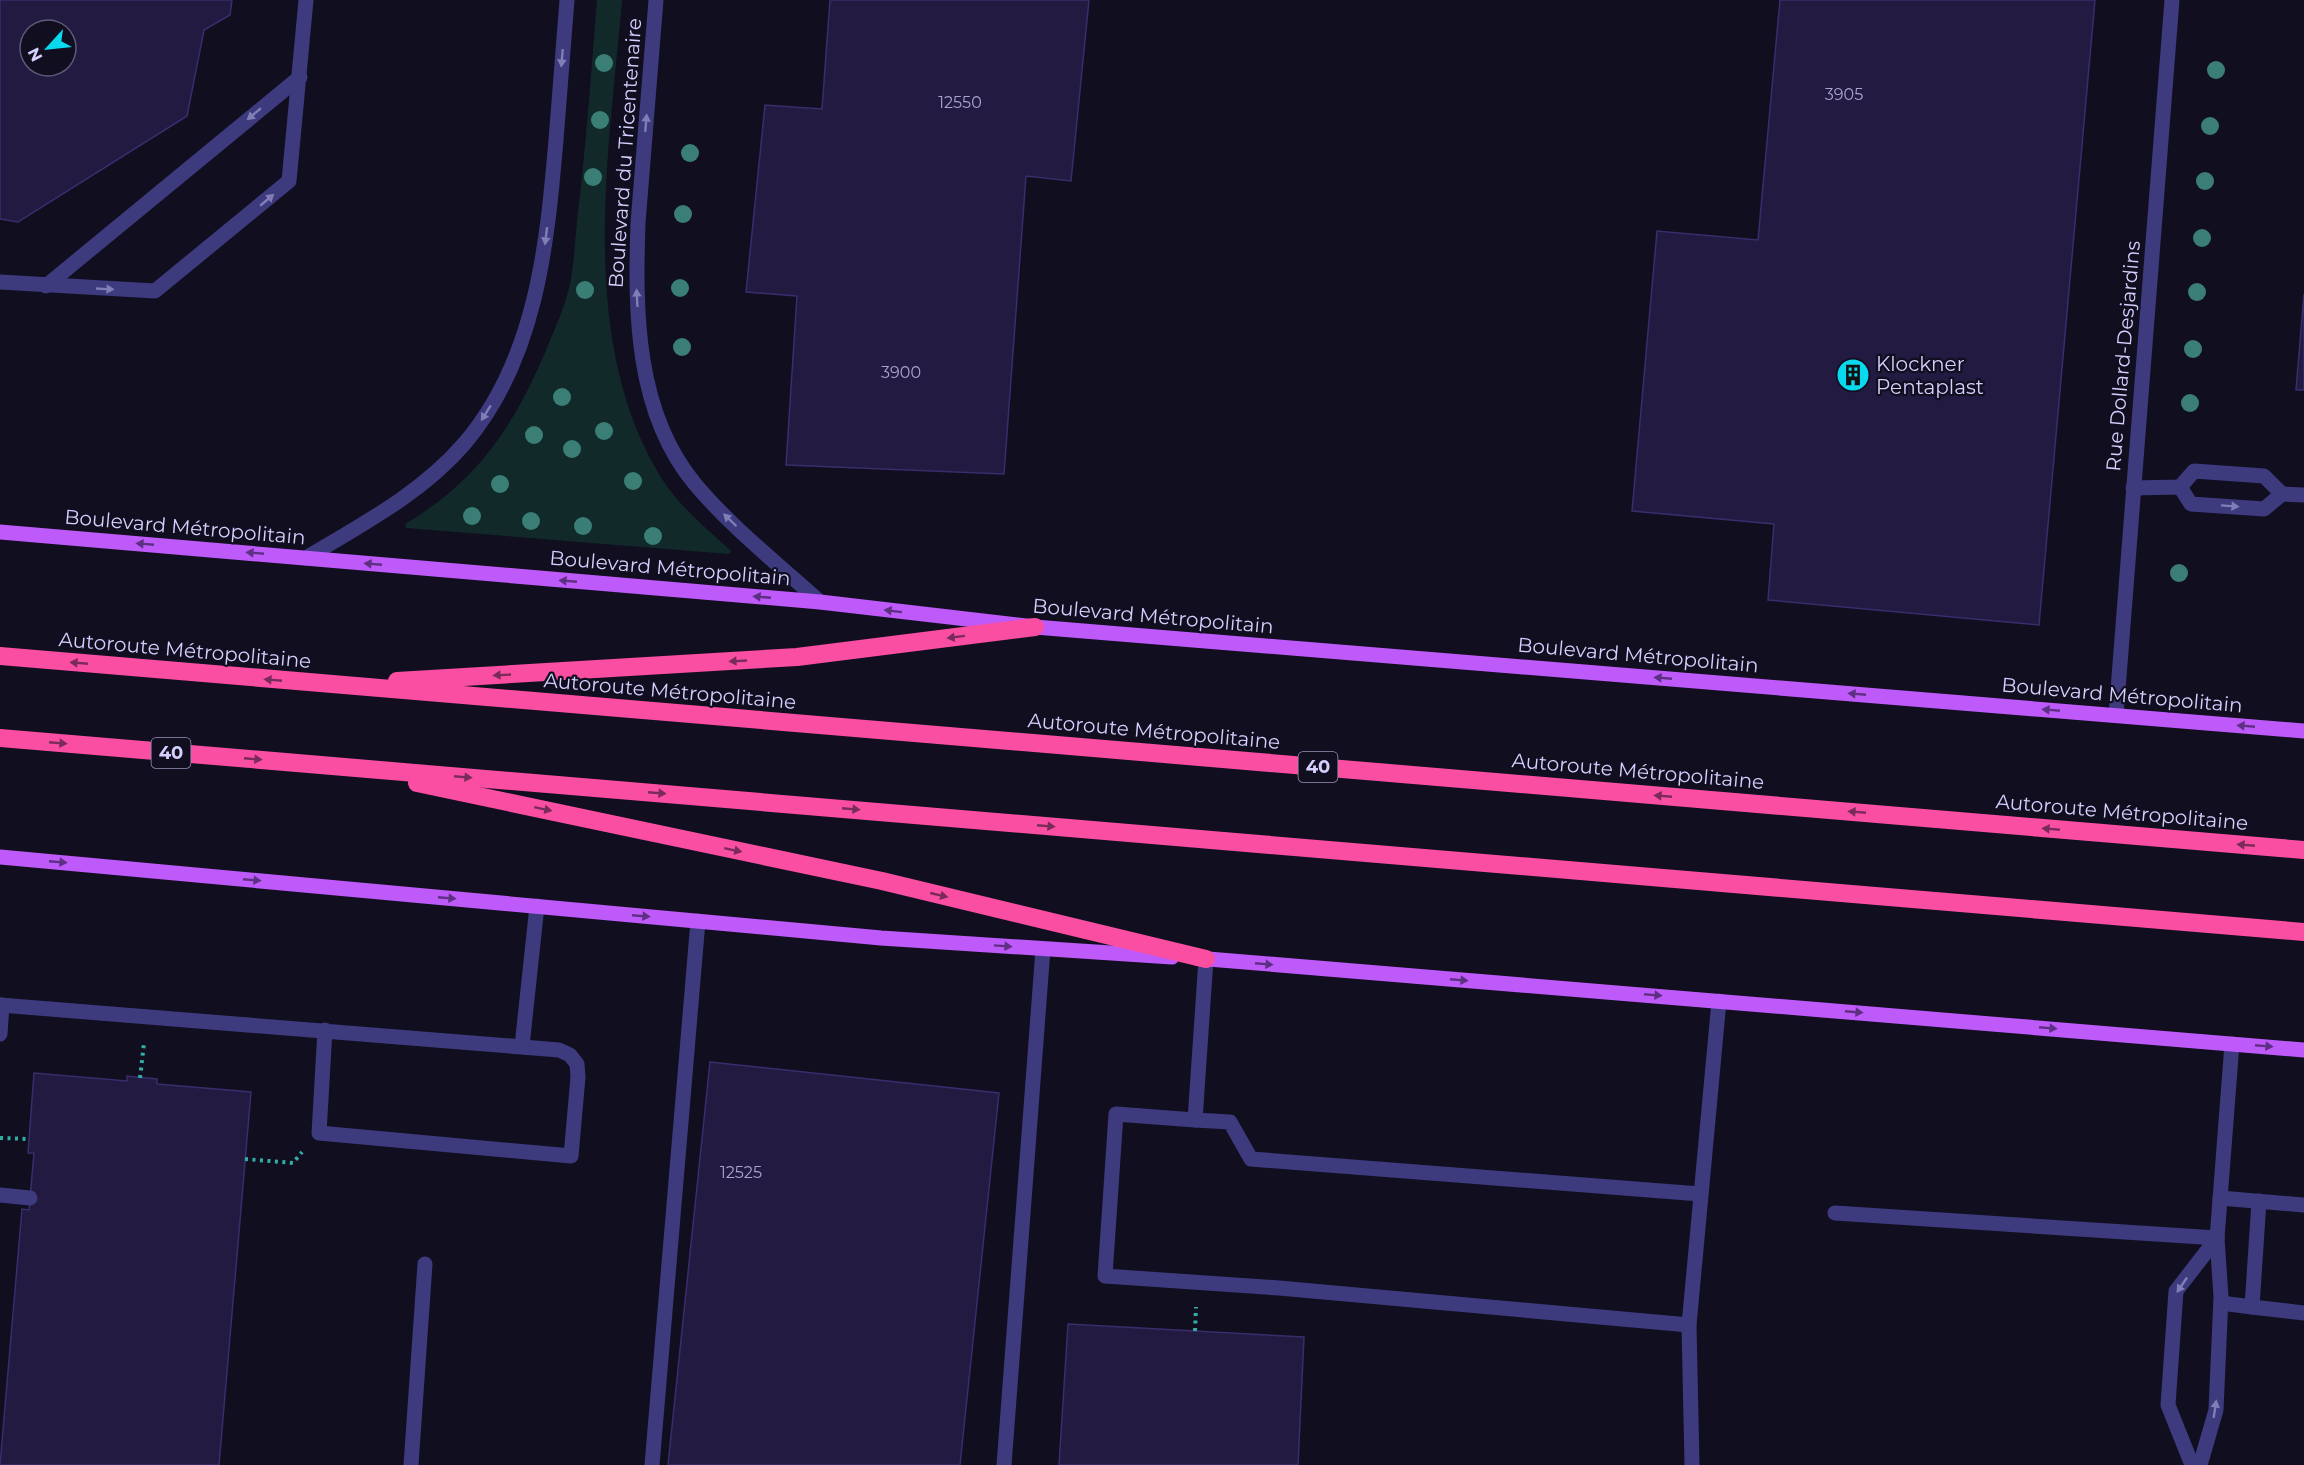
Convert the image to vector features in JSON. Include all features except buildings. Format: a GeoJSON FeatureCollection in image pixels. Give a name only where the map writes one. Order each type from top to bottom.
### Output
{"type":"FeatureCollection","features":[{"type":"Feature","properties":{"kind":"highway"},"geometry":{"type":"LineString","coordinates":[[331,685],[797,657],[1035,627]]}},
{"type":"Feature","properties":{"kind":"highway","name":"Autoroute Métropolitaine"},"geometry":{"type":"LineString","coordinates":[[0,656],[2304,850]]}},
{"type":"Feature","properties":{"kind":"highway","name":"40"},"geometry":{"type":"LineString","coordinates":[[0,738],[2304,932]]}},
{"type":"Feature","properties":{"kind":"highway"},"geometry":{"type":"LineString","coordinates":[[342,767],[882,881],[1206,959]]}},
{"type":"Feature","properties":{"kind":"main road","name":"Boulevard Métropolitain"},"geometry":{"type":"LineString","coordinates":[[0,532],[820,602],[1035,627],[2304,731]]}},
{"type":"Feature","properties":{"kind":"main road"},"geometry":{"type":"LineString","coordinates":[[0,857],[881,938],[1206,959],[2304,1050]]}},
{"type":"Feature","properties":{"kind":"street"},"geometry":{"type":"LineString","coordinates":[[0,282],[155,291],[289,181],[306,0]]}},
{"type":"Feature","properties":{"kind":"street"},"geometry":{"type":"LineString","coordinates":[[306,558],[383,512],[439,469],[464,444],[482,420],[514,361],[535,298],[543,257],[553,178],[567,0]]}},
{"type":"Feature","properties":{"kind":"street","name":"Boulevard du Tricentenaire"},"geometry":{"type":"LineString","coordinates":[[656,0],[637,250],[642,356],[649,388],[666,437],[694,483],[732,522],[820,602]]}},
{"type":"Feature","properties":{"kind":"street","name":"Rue Dollard-Desjardins"},"geometry":{"type":"LineString","coordinates":[[2116,715],[2172,0]]}},
{"type":"Feature","properties":{"kind":"street"},"geometry":{"type":"LineString","coordinates":[[46,286],[300,77]]}},
{"type":"Feature","properties":{"kind":"street"},"geometry":{"type":"LineString","coordinates":[[2133,488],[2180,487],[2194,471],[2264,476],[2282,494],[2304,495]]}},
{"type":"Feature","properties":{"kind":"street"},"geometry":{"type":"LineString","coordinates":[[2180,487],[2191,504],[2264,509],[2282,494]]}},
{"type":"Feature","properties":{"kind":"street"},"geometry":{"type":"LineString","coordinates":[[522,1046],[537,906]]}},
{"type":"Feature","properties":{"kind":"street"},"geometry":{"type":"LineString","coordinates":[[652,1465],[698,921]]}},
{"type":"Feature","properties":{"kind":"street"},"geometry":{"type":"LineString","coordinates":[[1004,1465],[1043,949]]}},
{"type":"Feature","properties":{"kind":"street"},"geometry":{"type":"LineString","coordinates":[[1195,1120],[1206,959]]}},
{"type":"Feature","properties":{"kind":"street"},"geometry":{"type":"LineString","coordinates":[[1692,1465],[1689,1325],[1719,1001]]}},
{"type":"Feature","properties":{"kind":"street"},"geometry":{"type":"LineString","coordinates":[[0,1034],[1,1005],[325,1030],[559,1050],[570,1055],[577,1064],[578,1077],[571,1156],[319,1132],[325,1030]]}},
{"type":"Feature","properties":{"kind":"street"},"geometry":{"type":"LineString","coordinates":[[2200,1465],[2216,1410],[2221,1303],[2217,1238],[2232,1044]]}},
{"type":"Feature","properties":{"kind":"street"},"geometry":{"type":"LineString","coordinates":[[1689,1325],[1290,1289],[1105,1276],[1116,1114],[1230,1122],[1251,1159],[1700,1194]]}},
{"type":"Feature","properties":{"kind":"street"},"geometry":{"type":"LineString","coordinates":[[0,1196],[30,1198]]}},
{"type":"Feature","properties":{"kind":"street"},"geometry":{"type":"LineString","coordinates":[[2220,1198],[2304,1205]]}},
{"type":"Feature","properties":{"kind":"street"},"geometry":{"type":"LineString","coordinates":[[2252,1307],[2259,1201]]}},
{"type":"Feature","properties":{"kind":"street"},"geometry":{"type":"LineString","coordinates":[[1835,1213],[2217,1238]]}},
{"type":"Feature","properties":{"kind":"street"},"geometry":{"type":"LineString","coordinates":[[2192,1465],[2168,1405],[2176,1291],[2217,1238]]}},
{"type":"Feature","properties":{"kind":"street"},"geometry":{"type":"LineString","coordinates":[[411,1465],[425,1264]]}},
{"type":"Feature","properties":{"kind":"street"},"geometry":{"type":"LineString","coordinates":[[2221,1303],[2304,1313]]}},
{"type":"Feature","properties":{"kind":"path"},"geometry":{"type":"LineString","coordinates":[[140,1078],[144,1046]]}},
{"type":"Feature","properties":{"kind":"path"},"geometry":{"type":"LineString","coordinates":[[0,1138],[28,1139]]}},
{"type":"Feature","properties":{"kind":"path"},"geometry":{"type":"LineString","coordinates":[[245,1159],[293,1163]]}},
{"type":"Feature","properties":{"kind":"path"},"geometry":{"type":"LineString","coordinates":[[1195,1331],[1196,1300]]}},
{"type":"Feature","properties":{"kind":"green space"},"geometry":{"type":"Polygon","coordinates":[[[597,0],[622,0],[606,183],[605,246],[608,307],[618,368],[635,425],[662,479],[685,508],[731,551],[729,554],[406,528],[405,524],[453,489],[491,449],[521,402],[563,309],[573,261],[597,0]]]}},
{"type":"Feature","properties":{"kind":"place","name":"Klockner Pentaplast"},"geometry":{"type":"Point","coordinates":[1853,375]}}]}
